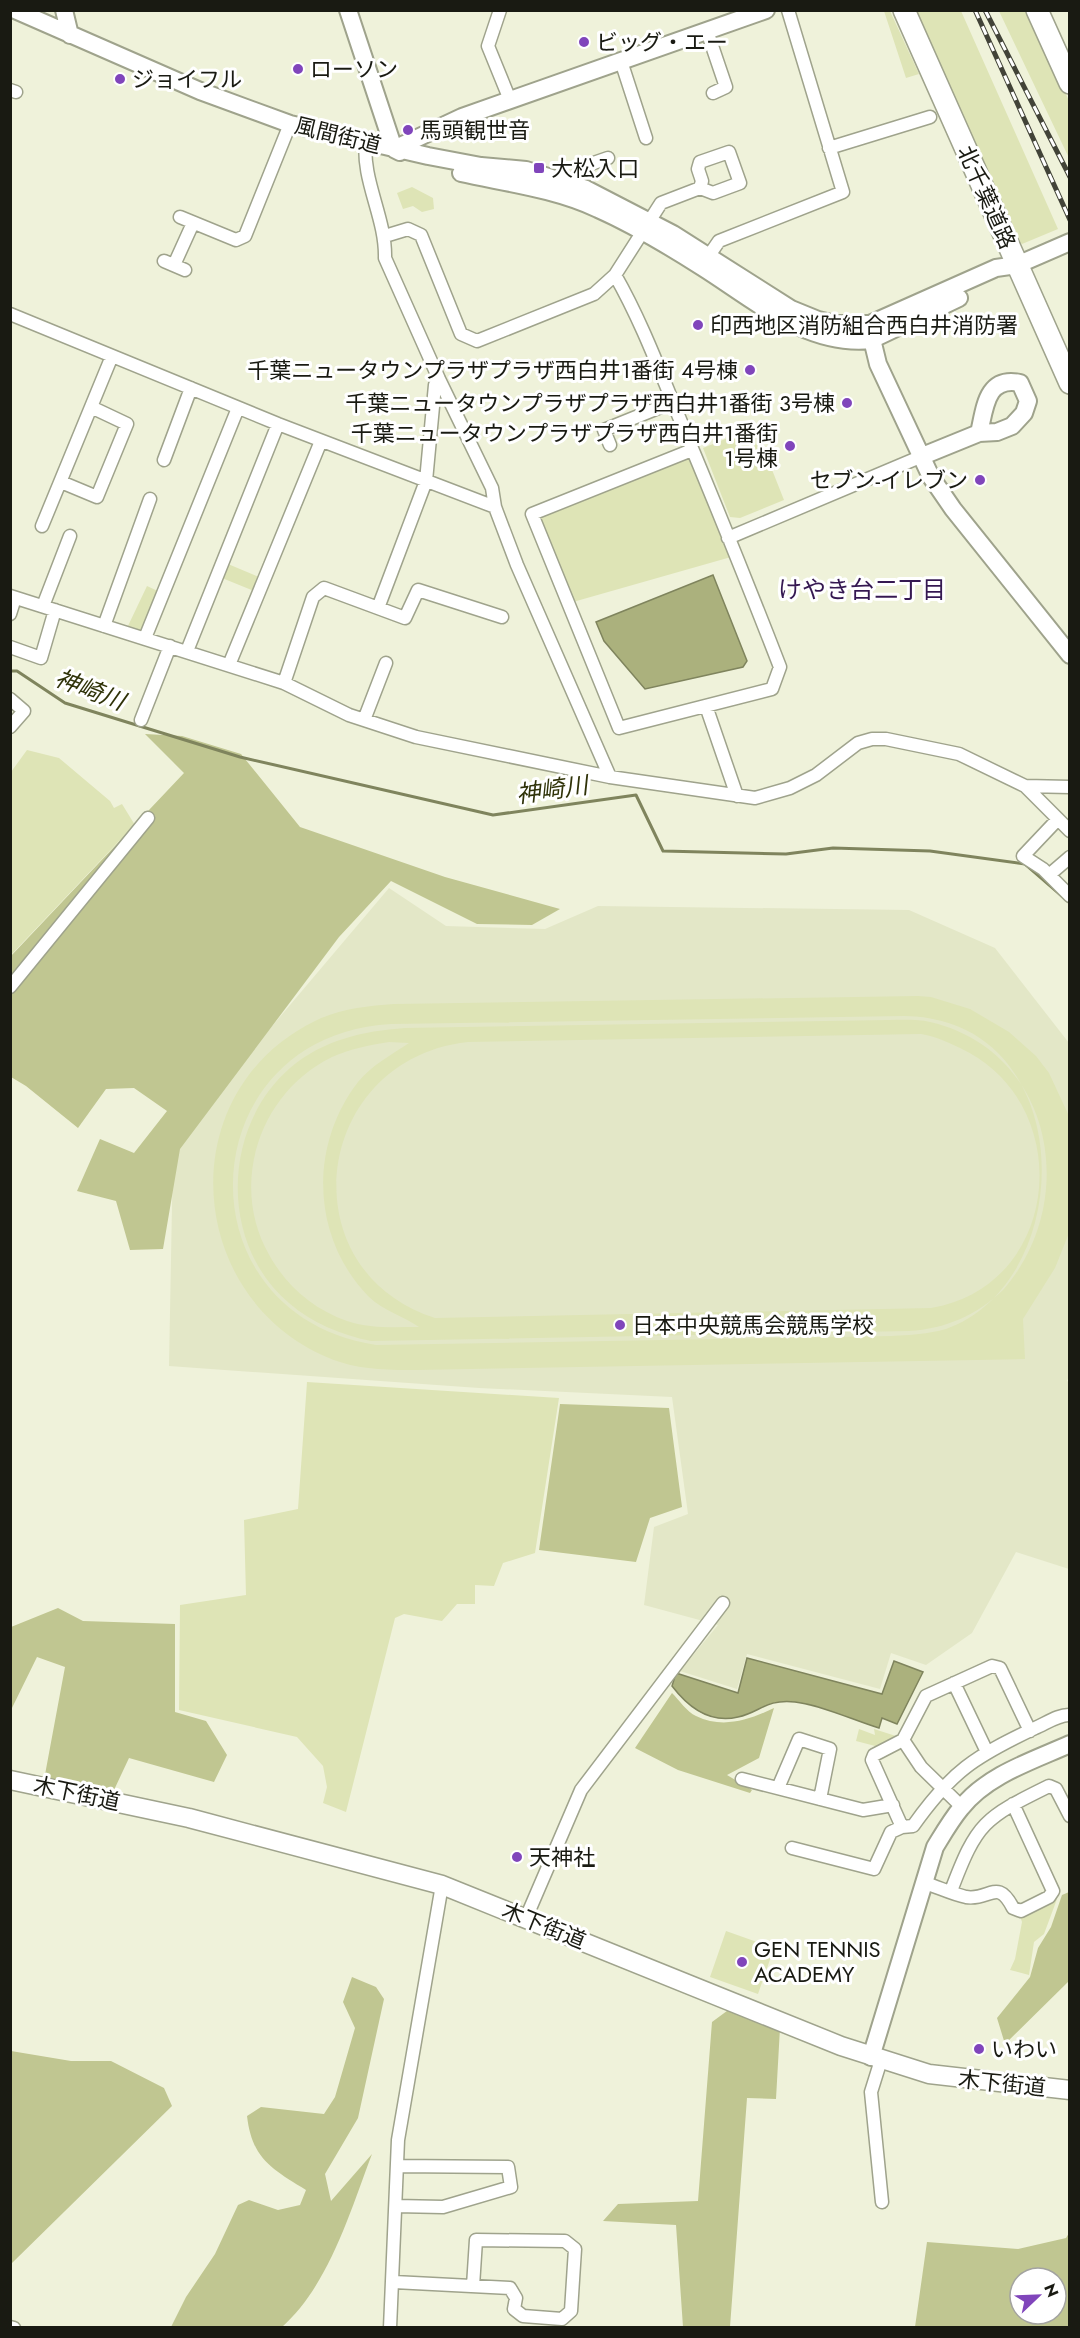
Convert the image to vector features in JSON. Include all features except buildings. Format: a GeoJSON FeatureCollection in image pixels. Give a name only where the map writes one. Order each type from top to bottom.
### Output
{"type":"FeatureCollection","features":[{"type":"Feature","properties":{"kind":"highway","name":"北千葉道路"},"geometry":{"type":"LineString","coordinates":[[904,10],[1021,263],[1070,383]]}},
{"type":"Feature","properties":{"kind":"highway"},"geometry":{"type":"LineString","coordinates":[[1037,10],[1070,83]]}},
{"type":"Feature","properties":{"kind":"main road","name":"木下街道"},"geometry":{"type":"LineString","coordinates":[[10,1780],[189,1818],[442,1885],[876,2059],[957,2079],[1070,2090]]}},
{"type":"Feature","properties":{"kind":"street","name":"風間街道"},"geometry":{"type":"LineString","coordinates":[[15,10],[244,109],[290,124],[366,140],[394,149],[462,117],[766,10]]}},
{"type":"Feature","properties":{"kind":"street"},"geometry":{"type":"LineString","coordinates":[[64,10],[70,35]]}},
{"type":"Feature","properties":{"kind":"street"},"geometry":{"type":"LineString","coordinates":[[348,10],[394,149],[430,165],[573,198],[645,227],[708,257],[801,314],[870,332]]}},
{"type":"Feature","properties":{"kind":"street"},"geometry":{"type":"LineString","coordinates":[[500,10],[488,46],[510,100]]}},
{"type":"Feature","properties":{"kind":"street"},"geometry":{"type":"LineString","coordinates":[[708,257],[719,241],[843,192],[788,10]]}},
{"type":"Feature","properties":{"kind":"street"},"geometry":{"type":"LineString","coordinates":[[707,31],[726,87],[712,93]]}},
{"type":"Feature","properties":{"kind":"street"},"geometry":{"type":"LineString","coordinates":[[621,61],[645,138]]}},
{"type":"Feature","properties":{"kind":"street"},"geometry":{"type":"LineString","coordinates":[[829,148],[930,117]]}},
{"type":"Feature","properties":{"kind":"street"},"geometry":{"type":"LineString","coordinates":[[180,217],[236,240],[245,236],[290,124]]}},
{"type":"Feature","properties":{"kind":"street"},"geometry":{"type":"LineString","coordinates":[[366,140],[363,159],[386,236],[385,258],[439,379],[492,488],[495,507],[535,608],[610,777]]}},
{"type":"Feature","properties":{"kind":"street"},"geometry":{"type":"LineString","coordinates":[[394,149],[481,166],[526,170],[572,184],[645,227],[797,326],[835,338],[870,332],[1001,278],[1021,263],[1070,242]]}},
{"type":"Feature","properties":{"kind":"street"},"geometry":{"type":"LineString","coordinates":[[572,184],[582,167],[608,158]]}},
{"type":"Feature","properties":{"kind":"street"},"geometry":{"type":"LineString","coordinates":[[386,236],[408,229],[421,235],[461,334],[477,341],[594,294],[615,275],[661,203],[700,188]]}},
{"type":"Feature","properties":{"kind":"street"},"geometry":{"type":"LineString","coordinates":[[174,265],[193,223]]}},
{"type":"Feature","properties":{"kind":"street"},"geometry":{"type":"LineString","coordinates":[[615,275],[635,311],[673,402],[780,667],[772,689],[619,728],[532,514],[692,450]]}},
{"type":"Feature","properties":{"kind":"street"},"geometry":{"type":"LineString","coordinates":[[10,314],[278,424],[495,507]]}},
{"type":"Feature","properties":{"kind":"street"},"geometry":{"type":"LineString","coordinates":[[870,332],[878,364],[920,457],[941,493],[1070,655]]}},
{"type":"Feature","properties":{"kind":"street"},"geometry":{"type":"LineString","coordinates":[[42,526],[112,356]]}},
{"type":"Feature","properties":{"kind":"street"},"geometry":{"type":"LineString","coordinates":[[378,608],[426,481],[435,385],[439,379]]}},
{"type":"Feature","properties":{"kind":"street"},"geometry":{"type":"LineString","coordinates":[[164,460],[191,388]]}},
{"type":"Feature","properties":{"kind":"street"},"geometry":{"type":"LineString","coordinates":[[610,445],[604,430],[673,402]]}},
{"type":"Feature","properties":{"kind":"street"},"geometry":{"type":"LineString","coordinates":[[61,482],[97,497],[127,424],[91,407]]}},
{"type":"Feature","properties":{"kind":"street"},"geometry":{"type":"LineString","coordinates":[[145,638],[238,408]]}},
{"type":"Feature","properties":{"kind":"street"},"geometry":{"type":"LineString","coordinates":[[187,651],[278,424]]}},
{"type":"Feature","properties":{"kind":"street"},"geometry":{"type":"LineString","coordinates":[[728,538],[979,433]]}},
{"type":"Feature","properties":{"kind":"street"},"geometry":{"type":"LineString","coordinates":[[230,665],[321,441]]}},
{"type":"Feature","properties":{"kind":"street"},"geometry":{"type":"LineString","coordinates":[[104,626],[150,499]]}},
{"type":"Feature","properties":{"kind":"street"},"geometry":{"type":"LineString","coordinates":[[10,647],[41,658],[49,608],[70,536]]}},
{"type":"Feature","properties":{"kind":"street"},"geometry":{"type":"LineString","coordinates":[[284,683],[313,597],[324,588],[405,618],[418,590],[502,617]]}},
{"type":"Feature","properties":{"kind":"street"},"geometry":{"type":"LineString","coordinates":[[10,614],[13,597],[284,683],[364,720],[416,737],[610,777],[737,796],[755,798],[790,788],[816,775],[858,743],[872,739],[939,748],[959,754],[1025,786],[1070,831]]}},
{"type":"Feature","properties":{"kind":"street"},"geometry":{"type":"LineString","coordinates":[[141,720],[170,646]]}},
{"type":"Feature","properties":{"kind":"street"},"geometry":{"type":"LineString","coordinates":[[364,720],[386,663]]}},
{"type":"Feature","properties":{"kind":"street"},"geometry":{"type":"LineString","coordinates":[[10,699],[24,711],[10,727]]}},
{"type":"Feature","properties":{"kind":"street"},"geometry":{"type":"LineString","coordinates":[[706,706],[737,796]]}},
{"type":"Feature","properties":{"kind":"street"},"geometry":{"type":"LineString","coordinates":[[1025,786],[1070,787]]}},
{"type":"Feature","properties":{"kind":"street"},"geometry":{"type":"LineString","coordinates":[[10,987],[148,818]]}},
{"type":"Feature","properties":{"kind":"street"},"geometry":{"type":"LineString","coordinates":[[1058,819],[1023,856],[1049,875],[1070,896]]}},
{"type":"Feature","properties":{"kind":"street"},"geometry":{"type":"LineString","coordinates":[[1049,875],[1070,857]]}},
{"type":"Feature","properties":{"kind":"street"},"geometry":{"type":"LineString","coordinates":[[526,1918],[581,1790],[723,1603]]}},
{"type":"Feature","properties":{"kind":"street"},"geometry":{"type":"LineString","coordinates":[[902,1827],[872,1760],[874,1755],[903,1740],[926,1696],[992,1666],[1000,1668],[1030,1731]]}},
{"type":"Feature","properties":{"kind":"street"},"geometry":{"type":"LineString","coordinates":[[954,1683],[987,1752]]}},
{"type":"Feature","properties":{"kind":"street"},"geometry":{"type":"LineString","coordinates":[[792,1848],[874,1869],[891,1832],[902,1827],[913,1826],[942,1787],[963,1767],[987,1752],[1030,1731],[1070,1715]]}},
{"type":"Feature","properties":{"kind":"street"},"geometry":{"type":"LineString","coordinates":[[778,1788],[799,1739],[830,1749],[820,1799]]}},
{"type":"Feature","properties":{"kind":"street"},"geometry":{"type":"LineString","coordinates":[[903,1740],[921,1767],[962,1807]]}},
{"type":"Feature","properties":{"kind":"street"},"geometry":{"type":"LineString","coordinates":[[882,2202],[871,2092],[876,2059],[935,1847],[962,1807],[975,1793],[1003,1774],[1070,1744]]}},
{"type":"Feature","properties":{"kind":"street"},"geometry":{"type":"LineString","coordinates":[[742,1779],[862,1810],[893,1805]]}},
{"type":"Feature","properties":{"kind":"street"},"geometry":{"type":"LineString","coordinates":[[951,1891],[967,1847],[981,1827],[995,1814],[1049,1786],[1056,1789],[1070,1816]]}},
{"type":"Feature","properties":{"kind":"street"},"geometry":{"type":"LineString","coordinates":[[925,1883],[967,1897],[1000,1891],[1006,1895],[1013,1908],[1021,1911],[1049,1897],[1053,1891],[1013,1804]]}},
{"type":"Feature","properties":{"kind":"street"},"geometry":{"type":"LineString","coordinates":[[390,2328],[400,2129],[442,1885]]}},
{"type":"Feature","properties":{"kind":"street"},"geometry":{"type":"LineString","coordinates":[[396,2206],[443,2206],[511,2187],[508,2167],[397,2166]]}},
{"type":"Feature","properties":{"kind":"street"},"geometry":{"type":"LineString","coordinates":[[394,2282],[510,2288],[516,2298],[514,2309],[523,2316],[562,2319],[571,2311],[575,2249],[565,2241],[476,2240],[473,2286]]}},
{"type":"Feature","properties":{"kind":"shaded area"},"geometry":{"type":"Polygon","coordinates":[[[884,11],[890,11],[919,74],[906,78],[884,11]]]}},
{"type":"Feature","properties":{"kind":"shaded area"},"geometry":{"type":"Polygon","coordinates":[[[914,11],[961,11],[1058,229],[1022,244],[1018,242],[914,11]]]}},
{"type":"Feature","properties":{"kind":"shaded area"},"geometry":{"type":"Polygon","coordinates":[[[999,11],[1029,11],[1069,101],[1069,158],[999,11]]]}},
{"type":"Feature","properties":{"kind":"shaded area"},"geometry":{"type":"Polygon","coordinates":[[[412,187],[433,198],[434,209],[422,212],[413,206],[403,209],[397,193],[412,187]]]}},
{"type":"Feature","properties":{"kind":"shaded area"},"geometry":{"type":"Polygon","coordinates":[[[755,427],[784,500],[740,518],[730,517],[703,448],[755,427]]]}},
{"type":"Feature","properties":{"kind":"shaded area"},"geometry":{"type":"Polygon","coordinates":[[[685,457],[692,460],[731,557],[573,602],[540,521],[543,514],[685,457]]]}},
{"type":"Feature","properties":{"kind":"shaded area"},"geometry":{"type":"Polygon","coordinates":[[[228,564],[259,577],[254,591],[222,578],[228,564]]]}},
{"type":"Feature","properties":{"kind":"shaded area"},"geometry":{"type":"Polygon","coordinates":[[[713,575],[747,661],[743,667],[645,689],[604,641],[596,622],[713,575]]]}},
{"type":"Feature","properties":{"kind":"shaded area"},"geometry":{"type":"Polygon","coordinates":[[[147,586],[162,593],[142,633],[127,628],[147,586]]]}},
{"type":"Feature","properties":{"kind":"shaded area"},"geometry":{"type":"Polygon","coordinates":[[[145,734],[182,736],[241,754],[300,827],[445,877],[560,909],[532,925],[477,924],[391,881],[339,937],[180,1149],[163,1249],[130,1250],[116,1201],[77,1191],[100,1139],[134,1153],[167,1111],[134,1088],[106,1089],[78,1128],[26,1086],[11,1077],[10,957],[184,773],[145,734]]]}},
{"type":"Feature","properties":{"kind":"shaded area"},"geometry":{"type":"Polygon","coordinates":[[[27,750],[59,758],[110,801],[114,808],[122,804],[138,830],[119,841],[11,955],[11,772],[27,750]]]}},
{"type":"Feature","properties":{"kind":"shaded area","name":"日本中央競馬会競馬学校"},"geometry":{"type":"Polygon","coordinates":[[[389,888],[446,926],[545,929],[598,906],[909,910],[995,948],[1069,1043],[1070,1373],[1067,1381],[1070,1383],[1069,1569],[1016,1552],[972,1633],[926,1665],[891,1653],[880,1689],[747,1654],[737,1689],[680,1671],[718,1625],[644,1605],[654,1527],[688,1514],[672,1397],[479,1388],[169,1366],[173,1152],[191,1122],[389,888]]]}},
{"type":"Feature","properties":{"kind":"shaded area"},"geometry":{"type":"Polygon","coordinates":[[[918,996],[931,997],[970,1009],[1009,1032],[1036,1056],[1049,1073],[1069,1116],[1069,1233],[1055,1268],[1023,1319],[1025,1359],[388,1370],[359,1367],[340,1362],[289,1335],[250,1297],[225,1250],[214,1199],[217,1147],[234,1098],[267,1054],[324,1017],[353,1009],[394,1004],[918,996]],[[904,1016],[391,1024],[324,1040],[276,1074],[245,1122],[233,1177],[240,1233],[266,1283],[311,1323],[376,1345],[892,1336],[946,1329],[990,1302],[1021,1260],[1038,1209],[1041,1155],[1030,1103],[1004,1059],[962,1028],[904,1016]]]}},
{"type":"Feature","properties":{"kind":"shaded area"},"geometry":{"type":"Polygon","coordinates":[[[889,1020],[930,1022],[972,1038],[1005,1064],[1028,1097],[1042,1134],[1047,1175],[1042,1216],[1027,1255],[1003,1290],[982,1307],[960,1319],[922,1330],[371,1341],[349,1335],[327,1327],[298,1310],[266,1278],[250,1250],[241,1218],[238,1186],[241,1153],[251,1121],[268,1093],[290,1068],[303,1058],[344,1039],[405,1028],[889,1020]],[[921,1034],[468,1042],[416,1057],[376,1086],[350,1124],[338,1168],[339,1214],[356,1257],[387,1293],[435,1318],[931,1308],[975,1293],[1008,1266],[1029,1230],[1039,1190],[1037,1148],[1023,1108],[998,1074],[960,1048],[921,1034]],[[389,1042],[332,1057],[308,1072],[287,1091],[271,1114],[259,1139],[253,1166],[251,1193],[255,1220],[265,1247],[280,1272],[309,1301],[334,1316],[356,1324],[419,1327],[375,1302],[350,1274],[336,1248],[327,1221],[323,1192],[324,1163],[331,1135],[342,1108],[358,1082],[369,1070],[409,1043],[389,1042]]]}},
{"type":"Feature","properties":{"kind":"shaded area"},"geometry":{"type":"Polygon","coordinates":[[[307,1382],[559,1398],[535,1553],[503,1563],[494,1586],[475,1585],[475,1604],[457,1604],[442,1621],[404,1614],[395,1618],[346,1812],[323,1803],[327,1787],[323,1766],[297,1737],[179,1710],[180,1605],[246,1595],[244,1520],[298,1509],[307,1382]]]}},
{"type":"Feature","properties":{"kind":"shaded area"},"geometry":{"type":"Polygon","coordinates":[[[560,1404],[669,1408],[682,1507],[650,1518],[636,1562],[539,1550],[560,1404]]]}},
{"type":"Feature","properties":{"kind":"shaded area"},"geometry":{"type":"Polygon","coordinates":[[[58,1608],[83,1621],[175,1624],[175,1712],[206,1721],[227,1755],[214,1782],[129,1758],[114,1790],[44,1780],[65,1667],[37,1657],[11,1710],[11,1627],[58,1608]]]}},
{"type":"Feature","properties":{"kind":"shaded area"},"geometry":{"type":"Polygon","coordinates":[[[747,1658],[882,1694],[894,1661],[923,1672],[897,1724],[882,1718],[879,1728],[826,1709],[795,1702],[777,1702],[746,1715],[727,1719],[718,1718],[692,1707],[672,1686],[676,1673],[738,1693],[747,1658]]]}},
{"type":"Feature","properties":{"kind":"shaded area"},"geometry":{"type":"Polygon","coordinates":[[[672,1693],[693,1714],[716,1722],[745,1719],[774,1708],[759,1758],[727,1775],[752,1790],[750,1793],[678,1770],[635,1748],[672,1693]]]}},
{"type":"Feature","properties":{"kind":"shaded area"},"geometry":{"type":"Polygon","coordinates":[[[859,1729],[875,1735],[874,1729],[899,1737],[879,1747],[856,1741],[859,1729]]]}},
{"type":"Feature","properties":{"kind":"shaded area"},"geometry":{"type":"Polygon","coordinates":[[[1069,1892],[1069,1981],[1005,2044],[997,2018],[1030,1977],[1038,1948],[1051,1927],[1062,1895],[1069,1892]]]}},
{"type":"Feature","properties":{"kind":"shaded area"},"geometry":{"type":"Polygon","coordinates":[[[1057,1899],[1044,1934],[1034,1942],[1029,1975],[1010,1970],[1015,1959],[1022,1922],[1020,1916],[1057,1899]]]}},
{"type":"Feature","properties":{"kind":"shaded area","name":"GEN TENNIS ACADEMY"},"geometry":{"type":"Polygon","coordinates":[[[726,1931],[774,1948],[758,1994],[710,1977],[726,1931]]]}},
{"type":"Feature","properties":{"kind":"shaded area"},"geometry":{"type":"Polygon","coordinates":[[[352,1977],[376,1987],[384,1999],[358,2118],[325,2174],[331,2201],[372,2154],[346,2223],[325,2269],[313,2290],[282,2327],[171,2327],[186,2297],[215,2254],[238,2205],[249,2200],[278,2210],[300,2205],[306,2190],[274,2169],[259,2153],[247,2116],[261,2107],[324,2114],[335,2097],[355,2028],[343,2002],[352,1977]]]}},
{"type":"Feature","properties":{"kind":"shaded area"},"geometry":{"type":"Polygon","coordinates":[[[731,2008],[780,2028],[776,2099],[747,2098],[730,2327],[683,2327],[676,2225],[603,2221],[618,2204],[698,2201],[712,2022],[731,2008]]]}},
{"type":"Feature","properties":{"kind":"shaded area"},"geometry":{"type":"Polygon","coordinates":[[[11,2051],[71,2061],[111,2061],[164,2088],[172,2106],[11,2264],[11,2051]]]}},
{"type":"Feature","properties":{"kind":"shaded area"},"geometry":{"type":"Polygon","coordinates":[[[1069,2233],[1069,2327],[915,2327],[927,2242],[1018,2249],[1066,2238],[1069,2233]]]}},
{"type":"Feature","properties":{"kind":"waterway","name":"神崎川"},"geometry":{"type":"LineString","coordinates":[[10,671],[17,671],[65,703],[240,757],[493,815],[636,795],[663,851],[786,854],[833,848],[930,851],[1025,864],[1070,903]]}},
{"type":"Feature","properties":{"kind":"railway"},"geometry":{"type":"LineString","coordinates":[[975,10],[1070,220]]}},
{"type":"Feature","properties":{"kind":"railway"},"geometry":{"type":"LineString","coordinates":[[985,10],[1070,177]]}},
{"type":"Feature","properties":{"kind":"place","name":"ビッグ・エー"},"geometry":{"type":"Point","coordinates":[584,42]}},
{"type":"Feature","properties":{"kind":"place","name":"ローソン"},"geometry":{"type":"Point","coordinates":[298,69]}},
{"type":"Feature","properties":{"kind":"place","name":"ジョイフル"},"geometry":{"type":"Point","coordinates":[120,79]}},
{"type":"Feature","properties":{"kind":"place","name":"馬頭観世音"},"geometry":{"type":"Point","coordinates":[408,130]}},
{"type":"Feature","properties":{"kind":"place","name":"大松入口"},"geometry":{"type":"Point","coordinates":[539,168]}},
{"type":"Feature","properties":{"kind":"place","name":"印西地区消防組合西白井消防署"},"geometry":{"type":"Point","coordinates":[698,325]}},
{"type":"Feature","properties":{"kind":"place","name":"千葉ニュータウンプラザプラザ西白井1番街 4号棟"},"geometry":{"type":"Point","coordinates":[750,370]}},
{"type":"Feature","properties":{"kind":"place","name":"千葉ニュータウンプラザプラザ西白井1番街 3号棟"},"geometry":{"type":"Point","coordinates":[847,403]}},
{"type":"Feature","properties":{"kind":"place","name":"千葉ニュータウンプラザプラザ西白井1番街 1号棟"},"geometry":{"type":"Point","coordinates":[790,446]}},
{"type":"Feature","properties":{"kind":"place","name":"セブン-イレブン"},"geometry":{"type":"Point","coordinates":[980,480]}},
{"type":"Feature","properties":{"kind":"place","name":"日本中央競馬会競馬学校"},"geometry":{"type":"Point","coordinates":[620,1325]}},
{"type":"Feature","properties":{"kind":"place","name":"天神社"},"geometry":{"type":"Point","coordinates":[517,1857]}},
{"type":"Feature","properties":{"kind":"place","name":"GEN TENNIS ACADEMY"},"geometry":{"type":"Point","coordinates":[742,1962]}},
{"type":"Feature","properties":{"kind":"place","name":"いわい"},"geometry":{"type":"Point","coordinates":[979,2049]}},
{"type":"Feature","properties":{"kind":"district","name":"けやき台二丁目"},"geometry":{"type":"Point","coordinates":[862,590]}}]}
